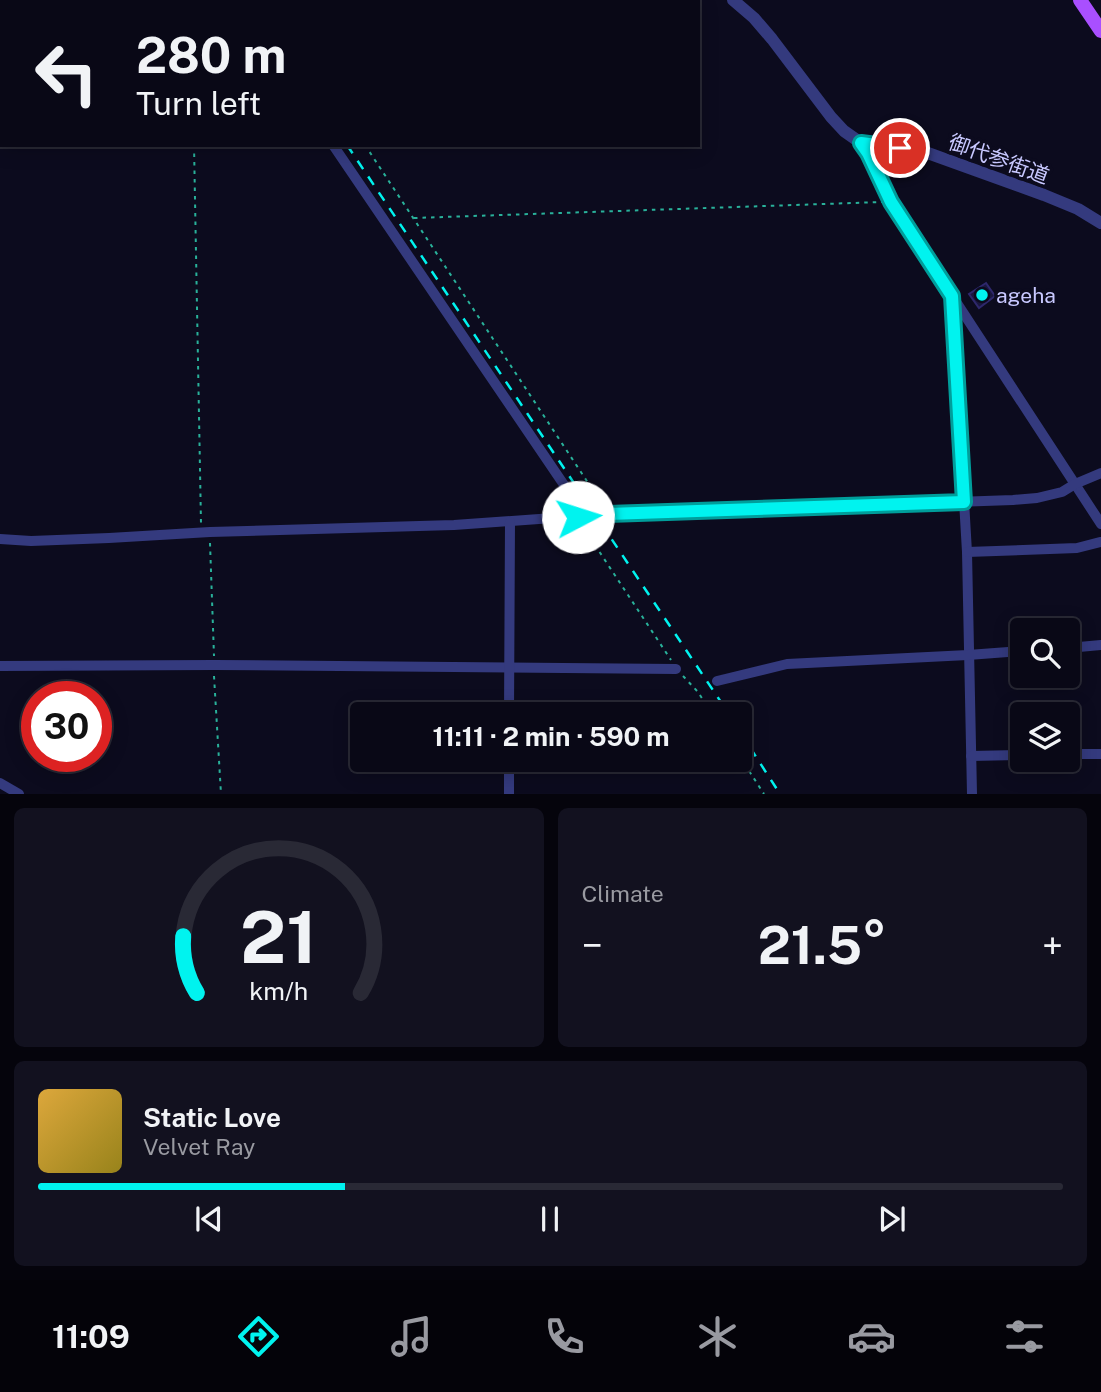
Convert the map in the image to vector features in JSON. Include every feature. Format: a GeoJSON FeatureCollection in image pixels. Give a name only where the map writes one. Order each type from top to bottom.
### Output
{"type":"FeatureCollection","features":[{"type":"Feature","properties":{"kind":"main road"},"geometry":{"type":"LineString","coordinates":[[1080,0],[1101,31]]}},
{"type":"Feature","properties":{"kind":"street"},"geometry":{"type":"LineString","coordinates":[[733,0],[772,38],[831,117],[861,143],[891,202],[1101,524]]}},
{"type":"Feature","properties":{"kind":"street","name":"御代参街道"},"geometry":{"type":"LineString","coordinates":[[861,143],[925,152],[1044,195],[1078,209],[1101,223]]}},
{"type":"Feature","properties":{"kind":"street"},"geometry":{"type":"LineString","coordinates":[[334,147],[577,504],[575,517]]}},
{"type":"Feature","properties":{"kind":"street"},"geometry":{"type":"LineString","coordinates":[[952,296],[967,552],[972,793]]}},
{"type":"Feature","properties":{"kind":"street"},"geometry":{"type":"LineString","coordinates":[[0,539],[31,541],[202,532],[319,530],[510,522],[608,514],[1037,498],[1062,492],[1101,473]]}},
{"type":"Feature","properties":{"kind":"street"},"geometry":{"type":"LineString","coordinates":[[509,702],[510,522]]}},
{"type":"Feature","properties":{"kind":"street"},"geometry":{"type":"LineString","coordinates":[[967,552],[1077,548],[1101,542]]}},
{"type":"Feature","properties":{"kind":"street"},"geometry":{"type":"LineString","coordinates":[[1080,647],[1101,645]]}},
{"type":"Feature","properties":{"kind":"street"},"geometry":{"type":"LineString","coordinates":[[717,681],[787,664],[1010,652]]}},
{"type":"Feature","properties":{"kind":"street"},"geometry":{"type":"LineString","coordinates":[[0,666],[676,669]]}},
{"type":"Feature","properties":{"kind":"street"},"geometry":{"type":"LineString","coordinates":[[1080,754],[1101,754]]}},
{"type":"Feature","properties":{"kind":"street"},"geometry":{"type":"LineString","coordinates":[[971,756],[1010,755]]}},
{"type":"Feature","properties":{"kind":"street"},"geometry":{"type":"LineString","coordinates":[[509,772],[509,793]]}},
{"type":"Feature","properties":{"kind":"street"},"geometry":{"type":"LineString","coordinates":[[0,783],[19,793]]}},
{"type":"Feature","properties":{"kind":"path"},"geometry":{"type":"LineString","coordinates":[[194,147],[202,532]]}},
{"type":"Feature","properties":{"kind":"path"},"geometry":{"type":"LineString","coordinates":[[366,147],[608,514]]}},
{"type":"Feature","properties":{"kind":"path"},"geometry":{"type":"LineString","coordinates":[[414,218],[891,202]]}},
{"type":"Feature","properties":{"kind":"path"},"geometry":{"type":"LineString","coordinates":[[575,517],[573,530],[585,530],[676,669],[704,702]]}},
{"type":"Feature","properties":{"kind":"path"},"geometry":{"type":"LineString","coordinates":[[750,772],[764,793]]}},
{"type":"Feature","properties":{"kind":"building","name":"ageha"},"geometry":{"type":"Polygon","coordinates":[[[986,283],[995,296],[979,308],[969,294],[986,283]]]}},
{"type":"Feature","properties":{"kind":"railway"},"geometry":{"type":"LineString","coordinates":[[348,147],[721,702]]}},
{"type":"Feature","properties":{"kind":"railway"},"geometry":{"type":"LineString","coordinates":[[752,751],[780,794]]}},
{"type":"Feature","properties":{"kind":"place","name":"ageha"},"geometry":{"type":"Point","coordinates":[982,295]}},
{"type":"Feature","properties":{"kind":"route"},"geometry":{"type":"LineString","coordinates":[[578,517],[964,502],[952,296],[891,202],[861,143],[900,148]]}}]}
